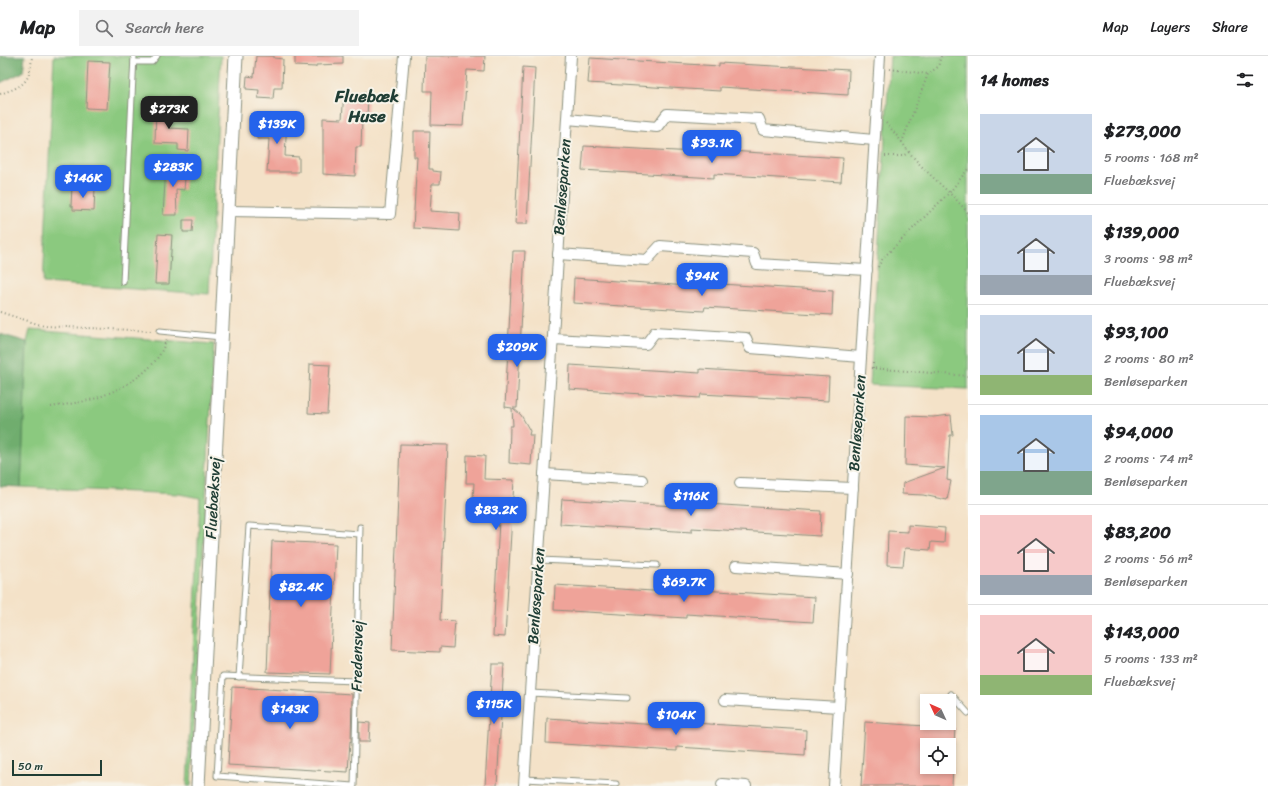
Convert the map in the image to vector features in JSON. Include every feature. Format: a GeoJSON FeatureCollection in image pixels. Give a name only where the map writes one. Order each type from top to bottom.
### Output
{"type":"FeatureCollection","features":[{"type":"Feature","properties":{"kind":"street","name":"Fluebæksvej"},"geometry":{"type":"LineString","coordinates":[[198,786],[236,56]]}},
{"type":"Feature","properties":{"kind":"street"},"geometry":{"type":"LineString","coordinates":[[228,211],[390,214],[404,56]]}},
{"type":"Feature","properties":{"kind":"street","name":"Benløseparken"},"geometry":{"type":"LineString","coordinates":[[524,783],[571,56]]}},
{"type":"Feature","properties":{"kind":"street","name":"Benløseparken"},"geometry":{"type":"LineString","coordinates":[[834,786],[861,362],[872,269],[873,155],[880,56]]}},
{"type":"Feature","properties":{"kind":"street","name":"Benløseparken"},"geometry":{"type":"LineString","coordinates":[[567,119],[657,127],[667,114],[759,119],[764,130],[874,140]]}},
{"type":"Feature","properties":{"kind":"street","name":"Benløseparken"},"geometry":{"type":"LineString","coordinates":[[558,254],[647,260],[660,246],[753,253],[757,264],[872,269]]}},
{"type":"Feature","properties":{"kind":"street","name":"Benløseparken"},"geometry":{"type":"LineString","coordinates":[[553,339],[646,344],[655,332],[746,338],[750,348],[861,362]]}},
{"type":"Feature","properties":{"kind":"street"},"geometry":{"type":"LineString","coordinates":[[544,474],[642,480]]}},
{"type":"Feature","properties":{"kind":"street","name":"Benløseparken"},"geometry":{"type":"LineString","coordinates":[[740,483],[853,488]]}},
{"type":"Feature","properties":{"kind":"street"},"geometry":{"type":"LineString","coordinates":[[736,566],[848,574]]}},
{"type":"Feature","properties":{"kind":"street"},"geometry":{"type":"LineString","coordinates":[[725,700],[839,707]]}},
{"type":"Feature","properties":{"kind":"street"},"geometry":{"type":"LineString","coordinates":[[722,784],[746,786]]}},
{"type":"Feature","properties":{"kind":"lane"},"geometry":{"type":"LineString","coordinates":[[123,282],[134,56]]}},
{"type":"Feature","properties":{"kind":"lane"},"geometry":{"type":"LineString","coordinates":[[134,62],[152,62],[157,56]]}},
{"type":"Feature","properties":{"kind":"lane"},"geometry":{"type":"LineString","coordinates":[[163,331],[222,337]]}},
{"type":"Feature","properties":{"kind":"lane"},"geometry":{"type":"LineString","coordinates":[[239,677],[249,526],[359,534]]}},
{"type":"Feature","properties":{"kind":"lane","name":"Fredensvej"},"geometry":{"type":"LineString","coordinates":[[353,786],[360,527]]}},
{"type":"Feature","properties":{"kind":"lane"},"geometry":{"type":"LineString","coordinates":[[538,560],[658,565]]}},
{"type":"Feature","properties":{"kind":"lane"},"geometry":{"type":"LineString","coordinates":[[353,786],[217,776],[223,676],[356,681]]}},
{"type":"Feature","properties":{"kind":"lane"},"geometry":{"type":"LineString","coordinates":[[530,693],[626,698]]}},
{"type":"Feature","properties":{"kind":"lane"},"geometry":{"type":"LineString","coordinates":[[956,700],[968,713]]}},
{"type":"Feature","properties":{"kind":"lane","name":"Benløseparken"},"geometry":{"type":"LineString","coordinates":[[524,783],[616,784]]}},
{"type":"Feature","properties":{"kind":"path"},"geometry":{"type":"LineString","coordinates":[[0,94],[20,87],[26,81],[30,72],[32,56]]}},
{"type":"Feature","properties":{"kind":"path"},"geometry":{"type":"LineString","coordinates":[[902,142],[928,74],[938,67],[941,56]]}},
{"type":"Feature","properties":{"kind":"path"},"geometry":{"type":"LineString","coordinates":[[879,68],[928,74]]}},
{"type":"Feature","properties":{"kind":"path"},"geometry":{"type":"LineString","coordinates":[[876,111],[909,152],[968,212]]}},
{"type":"Feature","properties":{"kind":"path"},"geometry":{"type":"LineString","coordinates":[[873,155],[903,156],[909,152]]}},
{"type":"Feature","properties":{"kind":"path"},"geometry":{"type":"LineString","coordinates":[[872,269],[950,192],[968,169]]}},
{"type":"Feature","properties":{"kind":"path"},"geometry":{"type":"LineString","coordinates":[[0,312],[44,326],[163,331],[166,340],[156,360],[131,383],[101,397],[51,407]]}},
{"type":"Feature","properties":{"kind":"path"},"geometry":{"type":"LineString","coordinates":[[873,360],[873,368]]}},
{"type":"Feature","properties":{"kind":"path"},"geometry":{"type":"LineString","coordinates":[[861,362],[873,368],[968,376]]}},
{"type":"Feature","properties":{"kind":"green space"},"geometry":{"type":"Polygon","coordinates":[[[0,56],[25,56],[23,72],[0,83],[0,56]]]}},
{"type":"Feature","properties":{"kind":"green space"},"geometry":{"type":"Polygon","coordinates":[[[54,56],[221,56],[209,294],[43,283],[54,56]]]}},
{"type":"Feature","properties":{"kind":"green space"},"geometry":{"type":"Polygon","coordinates":[[[890,56],[968,56],[968,389],[870,385],[890,56]]]}},
{"type":"Feature","properties":{"kind":"green space"},"geometry":{"type":"Polygon","coordinates":[[[30,330],[214,344],[191,786],[187,786],[200,498],[179,494],[21,487],[27,342],[30,330]]]}},
{"type":"Feature","properties":{"kind":"green space"},"geometry":{"type":"Polygon","coordinates":[[[0,334],[27,342],[21,487],[0,486],[0,334]]]}},
{"type":"Feature","properties":{"kind":"building"},"geometry":{"type":"Polygon","coordinates":[[[256,56],[274,56],[274,58],[283,59],[282,88],[274,88],[273,99],[258,98],[259,90],[246,89],[247,76],[254,77],[256,56]]]}},
{"type":"Feature","properties":{"kind":"building"},"geometry":{"type":"Polygon","coordinates":[[[295,56],[343,56],[343,64],[316,65],[316,67],[295,66],[295,56]]]}},
{"type":"Feature","properties":{"kind":"building"},"geometry":{"type":"Polygon","coordinates":[[[425,56],[485,56],[484,71],[467,70],[463,126],[431,125],[432,91],[424,91],[425,56]]]}},
{"type":"Feature","properties":{"kind":"building"},"geometry":{"type":"Polygon","coordinates":[[[590,58],[719,66],[719,63],[849,70],[848,95],[720,87],[720,91],[588,83],[590,58]]]}},
{"type":"Feature","properties":{"kind":"building"},"geometry":{"type":"Polygon","coordinates":[[[88,61],[110,62],[107,109],[86,108],[88,61]]]}},
{"type":"Feature","properties":{"kind":"building"},"geometry":{"type":"Polygon","coordinates":[[[523,67],[535,68],[527,224],[515,224],[523,67]]]}},
{"type":"Feature","properties":{"kind":"building"},"geometry":{"type":"Polygon","coordinates":[[[344,92],[368,93],[367,121],[362,120],[361,147],[356,147],[355,176],[323,174],[323,118],[342,119],[344,92]]]}},
{"type":"Feature","properties":{"kind":"building"},"geometry":{"type":"Polygon","coordinates":[[[156,104],[170,105],[168,128],[189,129],[188,151],[178,150],[178,144],[155,143],[156,104]]]}},
{"type":"Feature","properties":{"kind":"building"},"geometry":{"type":"Polygon","coordinates":[[[258,118],[287,119],[285,156],[299,157],[299,172],[267,172],[269,139],[257,139],[258,118]]]}},
{"type":"Feature","properties":{"kind":"building"},"geometry":{"type":"Polygon","coordinates":[[[414,131],[430,131],[429,169],[441,172],[440,184],[432,184],[430,211],[460,213],[459,231],[413,228],[417,157],[414,157],[414,131]]]}},
{"type":"Feature","properties":{"kind":"building"},"geometry":{"type":"Polygon","coordinates":[[[584,146],[713,153],[713,150],[843,158],[841,182],[714,174],[714,178],[582,170],[584,146]]]}},
{"type":"Feature","properties":{"kind":"building"},"geometry":{"type":"Polygon","coordinates":[[[166,165],[186,167],[184,190],[176,189],[177,215],[163,215],[166,165]]]}},
{"type":"Feature","properties":{"kind":"building"},"geometry":{"type":"Polygon","coordinates":[[[72,186],[95,188],[94,211],[73,210],[73,206],[71,206],[72,186]]]}},
{"type":"Feature","properties":{"kind":"building"},"geometry":{"type":"Polygon","coordinates":[[[183,220],[193,220],[192,232],[183,232],[183,220]]]}},
{"type":"Feature","properties":{"kind":"building"},"geometry":{"type":"Polygon","coordinates":[[[158,234],[172,235],[169,284],[155,284],[158,234]]]}},
{"type":"Feature","properties":{"kind":"building"},"geometry":{"type":"Polygon","coordinates":[[[513,251],[525,251],[517,408],[513,408],[521,415],[530,431],[529,435],[533,435],[531,465],[509,463],[510,426],[513,426],[512,408],[505,407],[513,251]]]}},
{"type":"Feature","properties":{"kind":"building"},"geometry":{"type":"Polygon","coordinates":[[[574,278],[703,287],[704,283],[833,291],[832,315],[705,307],[704,311],[573,303],[574,278]]]}},
{"type":"Feature","properties":{"kind":"building"},"geometry":{"type":"Polygon","coordinates":[[[310,364],[330,365],[327,414],[308,413],[310,364]]]}},
{"type":"Feature","properties":{"kind":"building"},"geometry":{"type":"Polygon","coordinates":[[[570,365],[700,373],[700,369],[829,377],[828,401],[701,394],[700,398],[569,389],[570,365]]]}},
{"type":"Feature","properties":{"kind":"building"},"geometry":{"type":"Polygon","coordinates":[[[951,415],[953,435],[950,435],[947,480],[951,481],[947,500],[923,495],[902,494],[903,483],[945,468],[905,465],[906,416],[933,417],[951,415]]]}},
{"type":"Feature","properties":{"kind":"building"},"geometry":{"type":"Polygon","coordinates":[[[400,444],[448,445],[440,620],[455,621],[453,648],[440,647],[440,652],[392,650],[400,444]]]}},
{"type":"Feature","properties":{"kind":"building"},"geometry":{"type":"Polygon","coordinates":[[[467,455],[485,456],[484,479],[514,480],[505,637],[493,636],[500,501],[473,499],[474,483],[466,483],[467,455]]]}},
{"type":"Feature","properties":{"kind":"building"},"geometry":{"type":"Polygon","coordinates":[[[562,499],[691,507],[691,503],[821,511],[820,536],[692,528],[692,532],[560,524],[562,499]]]}},
{"type":"Feature","properties":{"kind":"building"},"geometry":{"type":"Polygon","coordinates":[[[908,525],[945,528],[944,543],[931,542],[930,550],[905,548],[903,566],[887,565],[888,531],[908,532],[908,525]]]}},
{"type":"Feature","properties":{"kind":"building"},"geometry":{"type":"Polygon","coordinates":[[[272,541],[336,544],[330,674],[267,672],[272,541]]]}},
{"type":"Feature","properties":{"kind":"building"},"geometry":{"type":"Polygon","coordinates":[[[555,585],[685,593],[685,589],[815,597],[813,622],[686,614],[686,618],[554,610],[555,585]]]}},
{"type":"Feature","properties":{"kind":"building"},"geometry":{"type":"Polygon","coordinates":[[[492,664],[504,664],[497,786],[485,786],[492,664]]]}},
{"type":"Feature","properties":{"kind":"building"},"geometry":{"type":"Polygon","coordinates":[[[232,687],[352,694],[351,742],[350,741],[348,772],[228,765],[232,687]]]}},
{"type":"Feature","properties":{"kind":"building"},"geometry":{"type":"Polygon","coordinates":[[[547,718],[676,726],[677,722],[806,730],[805,755],[677,747],[677,751],[546,743],[547,718]]]}},
{"type":"Feature","properties":{"kind":"building"},"geometry":{"type":"Polygon","coordinates":[[[359,722],[370,723],[369,742],[359,742],[359,722]]]}},
{"type":"Feature","properties":{"kind":"building"},"geometry":{"type":"Polygon","coordinates":[[[865,722],[920,726],[920,730],[955,730],[954,738],[920,738],[920,774],[953,774],[952,786],[861,786],[865,722]]]}},
{"type":"Feature","properties":{"kind":"district","name":"Fluebæk Huse"},"geometry":{"type":"Point","coordinates":[367,106]}}]}
